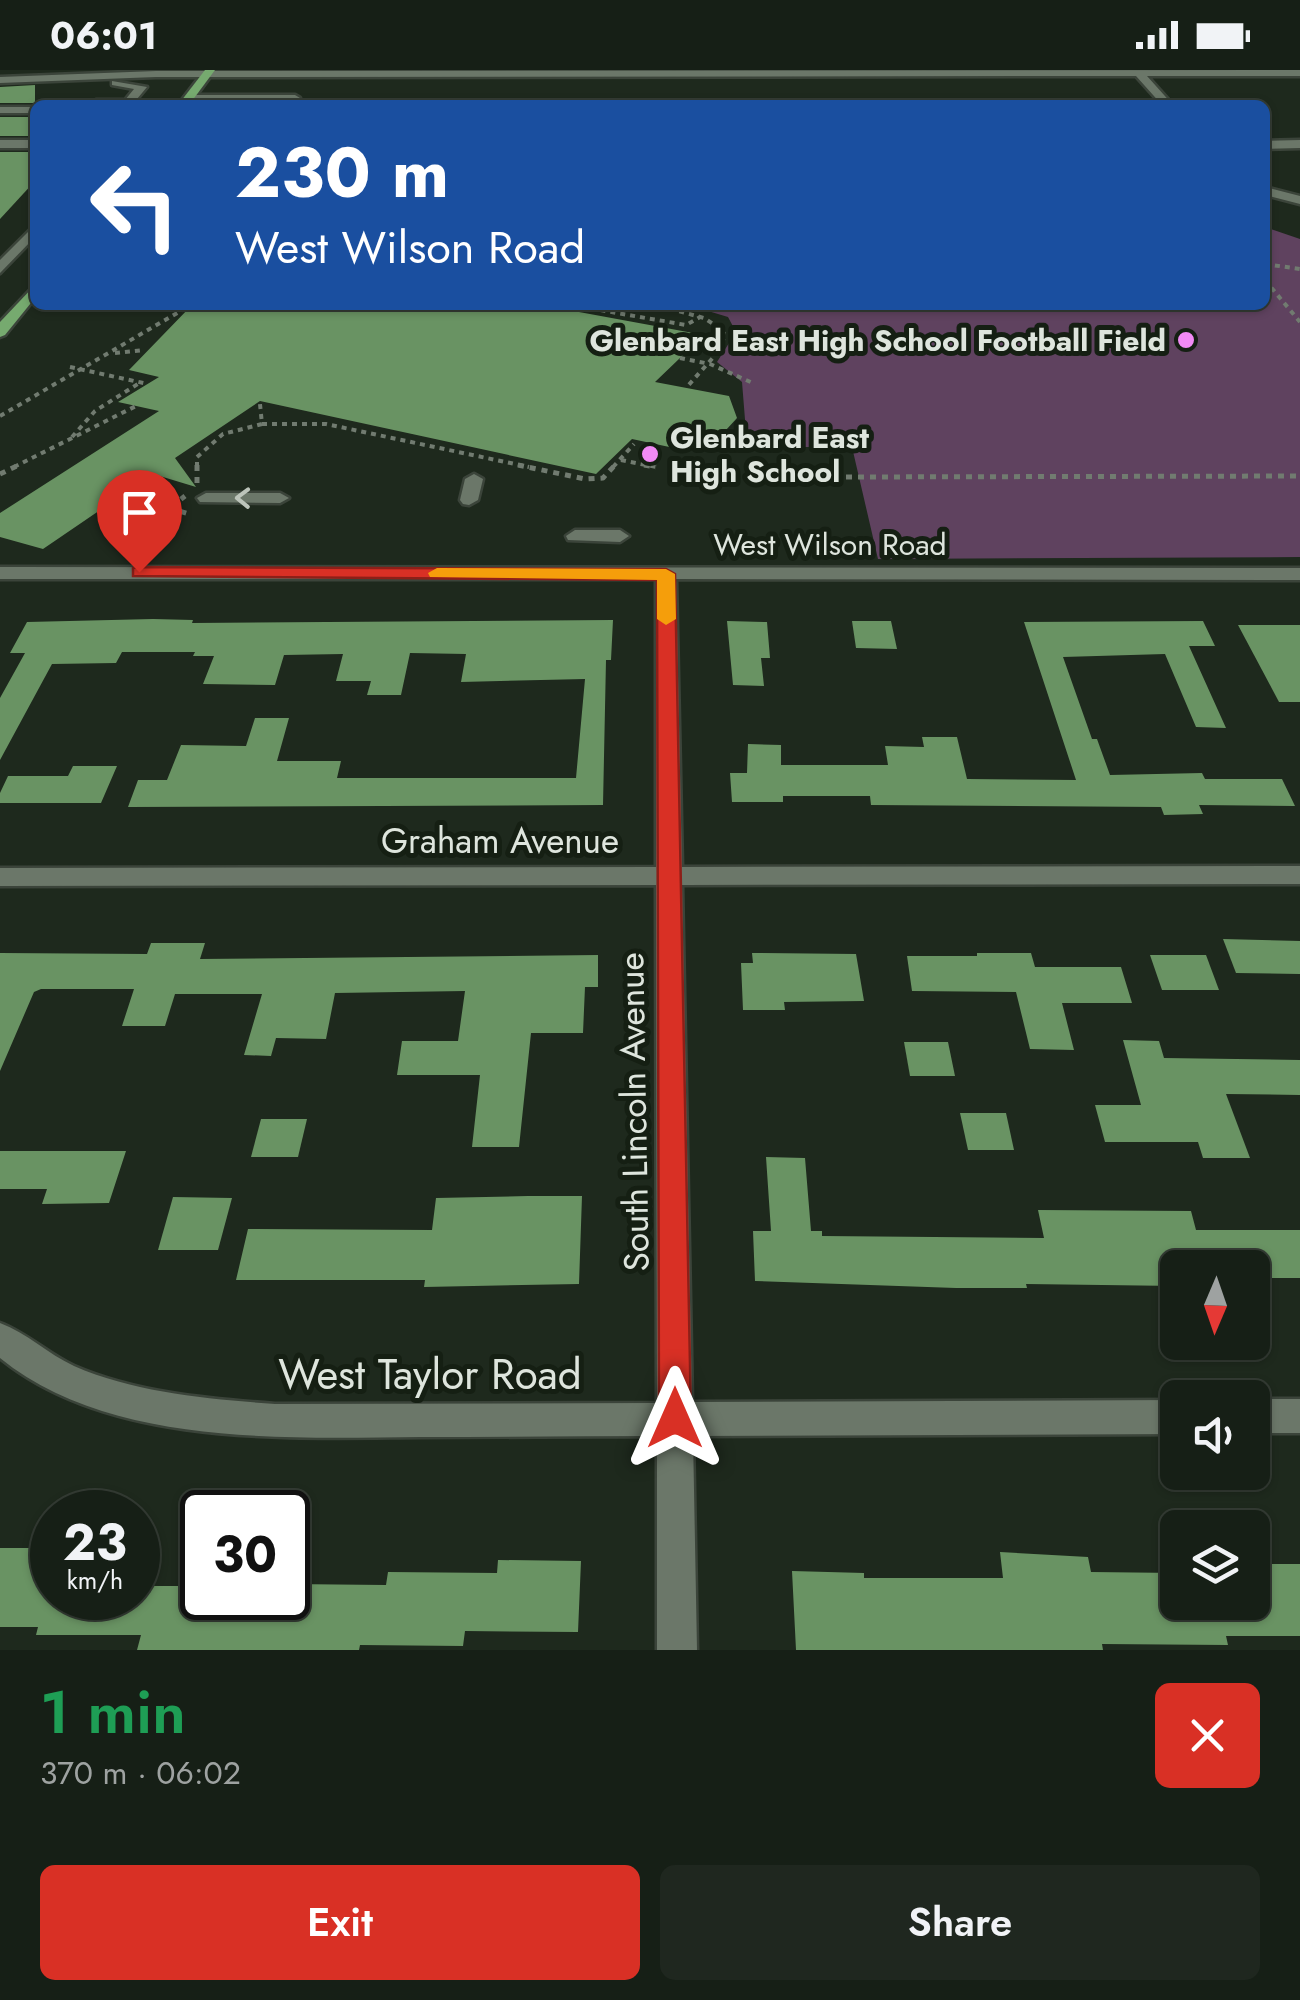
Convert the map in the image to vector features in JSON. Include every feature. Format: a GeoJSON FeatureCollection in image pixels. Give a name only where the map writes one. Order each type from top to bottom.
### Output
{"type":"FeatureCollection","features":[{"type":"Feature","properties":{"kind":"main road"},"geometry":{"type":"LineString","coordinates":[[187,100],[208,72]]}},
{"type":"Feature","properties":{"kind":"main road"},"geometry":{"type":"LineString","coordinates":[[0,332],[30,295]]}},
{"type":"Feature","properties":{"kind":"street"},"geometry":{"type":"LineString","coordinates":[[0,80],[118,79],[208,72],[1300,73]]}},
{"type":"Feature","properties":{"kind":"street"},"geometry":{"type":"LineString","coordinates":[[1138,72],[1163,100]]}},
{"type":"Feature","properties":{"kind":"street"},"geometry":{"type":"LineString","coordinates":[[261,100],[297,100]]}},
{"type":"Feature","properties":{"kind":"street"},"geometry":{"type":"LineString","coordinates":[[0,110],[30,110]]}},
{"type":"Feature","properties":{"kind":"street"},"geometry":{"type":"LineString","coordinates":[[0,144],[30,144]]}},
{"type":"Feature","properties":{"kind":"street"},"geometry":{"type":"LineString","coordinates":[[1270,144],[1300,144]]}},
{"type":"Feature","properties":{"kind":"street"},"geometry":{"type":"LineString","coordinates":[[1270,192],[1300,200]]}},
{"type":"Feature","properties":{"kind":"street"},"geometry":{"type":"LineString","coordinates":[[0,269],[30,234]]}},
{"type":"Feature","properties":{"kind":"street"},"geometry":{"type":"LineString","coordinates":[[469,500],[474,479]]}},
{"type":"Feature","properties":{"kind":"street"},"geometry":{"type":"LineString","coordinates":[[202,507],[280,498]]}},
{"type":"Feature","properties":{"kind":"street"},"geometry":{"type":"LineString","coordinates":[[576,536],[620,536]]}},
{"type":"Feature","properties":{"kind":"street","name":"West Wilson Road"},"geometry":{"type":"LineString","coordinates":[[0,572],[1300,574]]}},
{"type":"Feature","properties":{"kind":"street","name":"South Lincoln Avenue"},"geometry":{"type":"LineString","coordinates":[[666,574],[678,1650]]}},
{"type":"Feature","properties":{"kind":"street","name":"Graham Avenue"},"geometry":{"type":"LineString","coordinates":[[0,877],[1300,875]]}},
{"type":"Feature","properties":{"kind":"street","name":"West Taylor Road"},"geometry":{"type":"LineString","coordinates":[[0,1338],[37,1365],[136,1400],[200,1416],[275,1421],[1160,1416]]}},
{"type":"Feature","properties":{"kind":"street"},"geometry":{"type":"LineString","coordinates":[[1270,1416],[1300,1416]]}},
{"type":"Feature","properties":{"kind":"path"},"geometry":{"type":"LineString","coordinates":[[1270,265],[1300,269]]}},
{"type":"Feature","properties":{"kind":"path"},"geometry":{"type":"LineString","coordinates":[[1270,286],[1300,322]]}},
{"type":"Feature","properties":{"kind":"path"},"geometry":{"type":"LineString","coordinates":[[0,416],[182,310]]}},
{"type":"Feature","properties":{"kind":"path"},"geometry":{"type":"LineString","coordinates":[[600,310],[686,325],[701,316]]}},
{"type":"Feature","properties":{"kind":"path"},"geometry":{"type":"LineString","coordinates":[[676,310],[722,325],[725,341],[710,364],[686,388]]}},
{"type":"Feature","properties":{"kind":"path"},"geometry":{"type":"LineString","coordinates":[[702,336],[725,341]]}},
{"type":"Feature","properties":{"kind":"path"},"geometry":{"type":"LineString","coordinates":[[108,353],[144,350]]}},
{"type":"Feature","properties":{"kind":"path"},"geometry":{"type":"LineString","coordinates":[[680,358],[710,364],[755,384]]}},
{"type":"Feature","properties":{"kind":"path"},"geometry":{"type":"LineString","coordinates":[[70,367],[144,383],[95,411],[70,440]]}},
{"type":"Feature","properties":{"kind":"path"},"geometry":{"type":"LineString","coordinates":[[0,474],[136,406]]}},
{"type":"Feature","properties":{"kind":"path"},"geometry":{"type":"LineString","coordinates":[[262,424],[326,424],[585,479],[603,478],[634,444]]}},
{"type":"Feature","properties":{"kind":"path"},"geometry":{"type":"LineString","coordinates":[[620,460],[656,467]]}},
{"type":"Feature","properties":{"kind":"path"},"geometry":{"type":"LineString","coordinates":[[846,476],[1300,476]]}},
{"type":"Feature","properties":{"kind":"path"},"geometry":{"type":"LineString","coordinates":[[123,494],[202,507]]}},
{"type":"Feature","properties":{"kind":"shaded area"},"geometry":{"type":"Polygon","coordinates":[[[1270,229],[1300,239],[1300,557],[878,559],[852,447],[772,447],[746,432],[742,382],[717,362],[736,332],[728,317],[705,310],[1270,310],[1270,229]]]}},
{"type":"Feature","properties":{"kind":"building"},"geometry":{"type":"Polygon","coordinates":[[[35,85],[35,100],[0,103],[0,87],[35,85]]]}},
{"type":"Feature","properties":{"kind":"building"},"geometry":{"type":"Polygon","coordinates":[[[0,117],[30,117],[30,136],[0,136],[0,117]]]}},
{"type":"Feature","properties":{"kind":"building"},"geometry":{"type":"Polygon","coordinates":[[[0,152],[30,152],[30,186],[0,219],[0,152]]]}},
{"type":"Feature","properties":{"kind":"building","name":"Glenbard East High School"},"geometry":{"type":"Polygon","coordinates":[[[187,310],[568,310],[704,335],[655,382],[729,396],[737,418],[726,430],[699,439],[688,451],[632,439],[596,474],[260,401],[175,458],[196,487],[153,474],[43,549],[0,537],[0,513],[159,411],[118,402],[159,377],[129,370],[187,310]]]}},
{"type":"Feature","properties":{"kind":"building"},"geometry":{"type":"Polygon","coordinates":[[[193,620],[192,623],[613,620],[611,660],[606,660],[603,805],[128,807],[138,780],[167,780],[181,745],[246,746],[255,718],[289,718],[277,761],[341,761],[337,778],[576,778],[585,679],[461,682],[466,654],[410,653],[401,695],[367,695],[371,681],[336,681],[343,654],[284,655],[275,685],[203,684],[214,656],[193,656],[195,652],[122,652],[116,663],[52,664],[0,760],[0,698],[25,653],[10,653],[27,622],[193,620]]]}},
{"type":"Feature","properties":{"kind":"building"},"geometry":{"type":"Polygon","coordinates":[[[727,621],[767,622],[770,658],[761,658],[764,686],[733,685],[727,621]]]}},
{"type":"Feature","properties":{"kind":"building"},"geometry":{"type":"Polygon","coordinates":[[[852,621],[891,621],[897,649],[856,648],[852,621]]]}},
{"type":"Feature","properties":{"kind":"building"},"geometry":{"type":"Polygon","coordinates":[[[1203,621],[1215,646],[1189,646],[1226,728],[1196,727],[1165,654],[1063,657],[1092,739],[1097,739],[1110,775],[1202,773],[1205,779],[1282,779],[1295,806],[1199,805],[1203,814],[1164,815],[1161,807],[871,805],[870,796],[783,796],[783,802],[732,802],[730,773],[747,773],[748,744],[781,745],[781,765],[888,765],[885,746],[924,747],[922,737],[957,737],[967,779],[1076,780],[1024,622],[1203,621]]]}},
{"type":"Feature","properties":{"kind":"building"},"geometry":{"type":"Polygon","coordinates":[[[1238,625],[1300,625],[1300,702],[1279,702],[1238,625]]]}},
{"type":"Feature","properties":{"kind":"building"},"geometry":{"type":"Polygon","coordinates":[[[73,766],[117,766],[101,803],[0,803],[8,776],[68,776],[73,766]]]}},
{"type":"Feature","properties":{"kind":"building"},"geometry":{"type":"Polygon","coordinates":[[[1223,939],[1300,941],[1300,974],[1236,973],[1223,939]]]}},
{"type":"Feature","properties":{"kind":"building"},"geometry":{"type":"Polygon","coordinates":[[[151,943],[205,943],[200,959],[598,955],[598,987],[585,987],[583,1033],[531,1033],[519,1147],[472,1147],[480,1075],[397,1075],[402,1041],[458,1041],[465,991],[335,993],[326,1039],[276,1038],[271,1056],[244,1055],[262,994],[175,994],[165,1026],[122,1026],[134,989],[41,989],[34,992],[0,1071],[0,953],[147,954],[151,943]]]}},
{"type":"Feature","properties":{"kind":"building"},"geometry":{"type":"Polygon","coordinates":[[[752,953],[856,954],[864,1001],[784,1002],[785,1010],[743,1010],[741,963],[753,963],[752,953]]]}},
{"type":"Feature","properties":{"kind":"building"},"geometry":{"type":"Polygon","coordinates":[[[1031,953],[1035,967],[1121,967],[1132,1003],[1062,1003],[1074,1050],[1030,1049],[1016,992],[912,991],[907,956],[1031,953]]]}},
{"type":"Feature","properties":{"kind":"building"},"geometry":{"type":"Polygon","coordinates":[[[1150,955],[1206,955],[1219,990],[1162,990],[1150,955]]]}},
{"type":"Feature","properties":{"kind":"building"},"geometry":{"type":"Polygon","coordinates":[[[1123,1040],[1159,1041],[1164,1058],[1300,1060],[1300,1095],[1226,1094],[1250,1158],[1203,1158],[1198,1142],[1105,1142],[1095,1105],[1141,1105],[1123,1040]]]}},
{"type":"Feature","properties":{"kind":"building"},"geometry":{"type":"Polygon","coordinates":[[[904,1042],[948,1042],[955,1076],[910,1076],[904,1042]]]}},
{"type":"Feature","properties":{"kind":"building"},"geometry":{"type":"Polygon","coordinates":[[[960,1113],[1006,1113],[1014,1150],[968,1150],[960,1113]]]}},
{"type":"Feature","properties":{"kind":"building"},"geometry":{"type":"Polygon","coordinates":[[[261,1119],[307,1119],[298,1157],[251,1157],[261,1119]]]}},
{"type":"Feature","properties":{"kind":"building"},"geometry":{"type":"Polygon","coordinates":[[[0,1151],[126,1151],[109,1203],[42,1204],[47,1189],[0,1189],[0,1151]]]}},
{"type":"Feature","properties":{"kind":"building"},"geometry":{"type":"Polygon","coordinates":[[[766,1157],[805,1158],[811,1231],[822,1231],[822,1236],[1044,1238],[1038,1210],[1191,1211],[1196,1230],[1300,1230],[1300,1278],[1270,1278],[1270,1250],[1160,1250],[1160,1286],[1026,1284],[1027,1288],[956,1288],[755,1281],[753,1231],[771,1231],[766,1157]]]}},
{"type":"Feature","properties":{"kind":"building"},"geometry":{"type":"Polygon","coordinates":[[[582,1196],[579,1284],[424,1287],[425,1280],[236,1280],[248,1229],[432,1230],[436,1198],[582,1196]]]}},
{"type":"Feature","properties":{"kind":"building"},"geometry":{"type":"Polygon","coordinates":[[[173,1197],[232,1198],[218,1250],[158,1250],[173,1197]]]}},
{"type":"Feature","properties":{"kind":"building"},"geometry":{"type":"Polygon","coordinates":[[[0,1548],[30,1548],[30,1620],[160,1620],[160,1586],[180,1586],[180,1620],[310,1620],[310,1584],[386,1585],[388,1572],[497,1573],[498,1560],[581,1561],[578,1632],[465,1631],[463,1646],[137,1650],[141,1635],[36,1635],[38,1627],[0,1627],[0,1548]]]}},
{"type":"Feature","properties":{"kind":"building"},"geometry":{"type":"Polygon","coordinates":[[[1000,1552],[1088,1557],[1091,1572],[1160,1573],[1160,1620],[1270,1620],[1270,1564],[1300,1564],[1300,1636],[1226,1636],[1228,1645],[1102,1644],[1103,1650],[796,1650],[792,1571],[864,1573],[864,1578],[1003,1578],[1000,1552]]]}},
{"type":"Feature","properties":{"kind":"slow traffic"},"geometry":{"type":"LineString","coordinates":[[437,573],[666,574],[666,619]]}},
{"type":"Feature","properties":{"kind":"place","name":"Glenbard East High School Football Field"},"geometry":{"type":"Point","coordinates":[1186,340]}},
{"type":"Feature","properties":{"kind":"place","name":"Glenbard East High School"},"geometry":{"type":"Point","coordinates":[650,454]}},
{"type":"Feature","properties":{"kind":"route"},"geometry":{"type":"LineString","coordinates":[[139,572],[666,574],[675,1418]]}}]}
